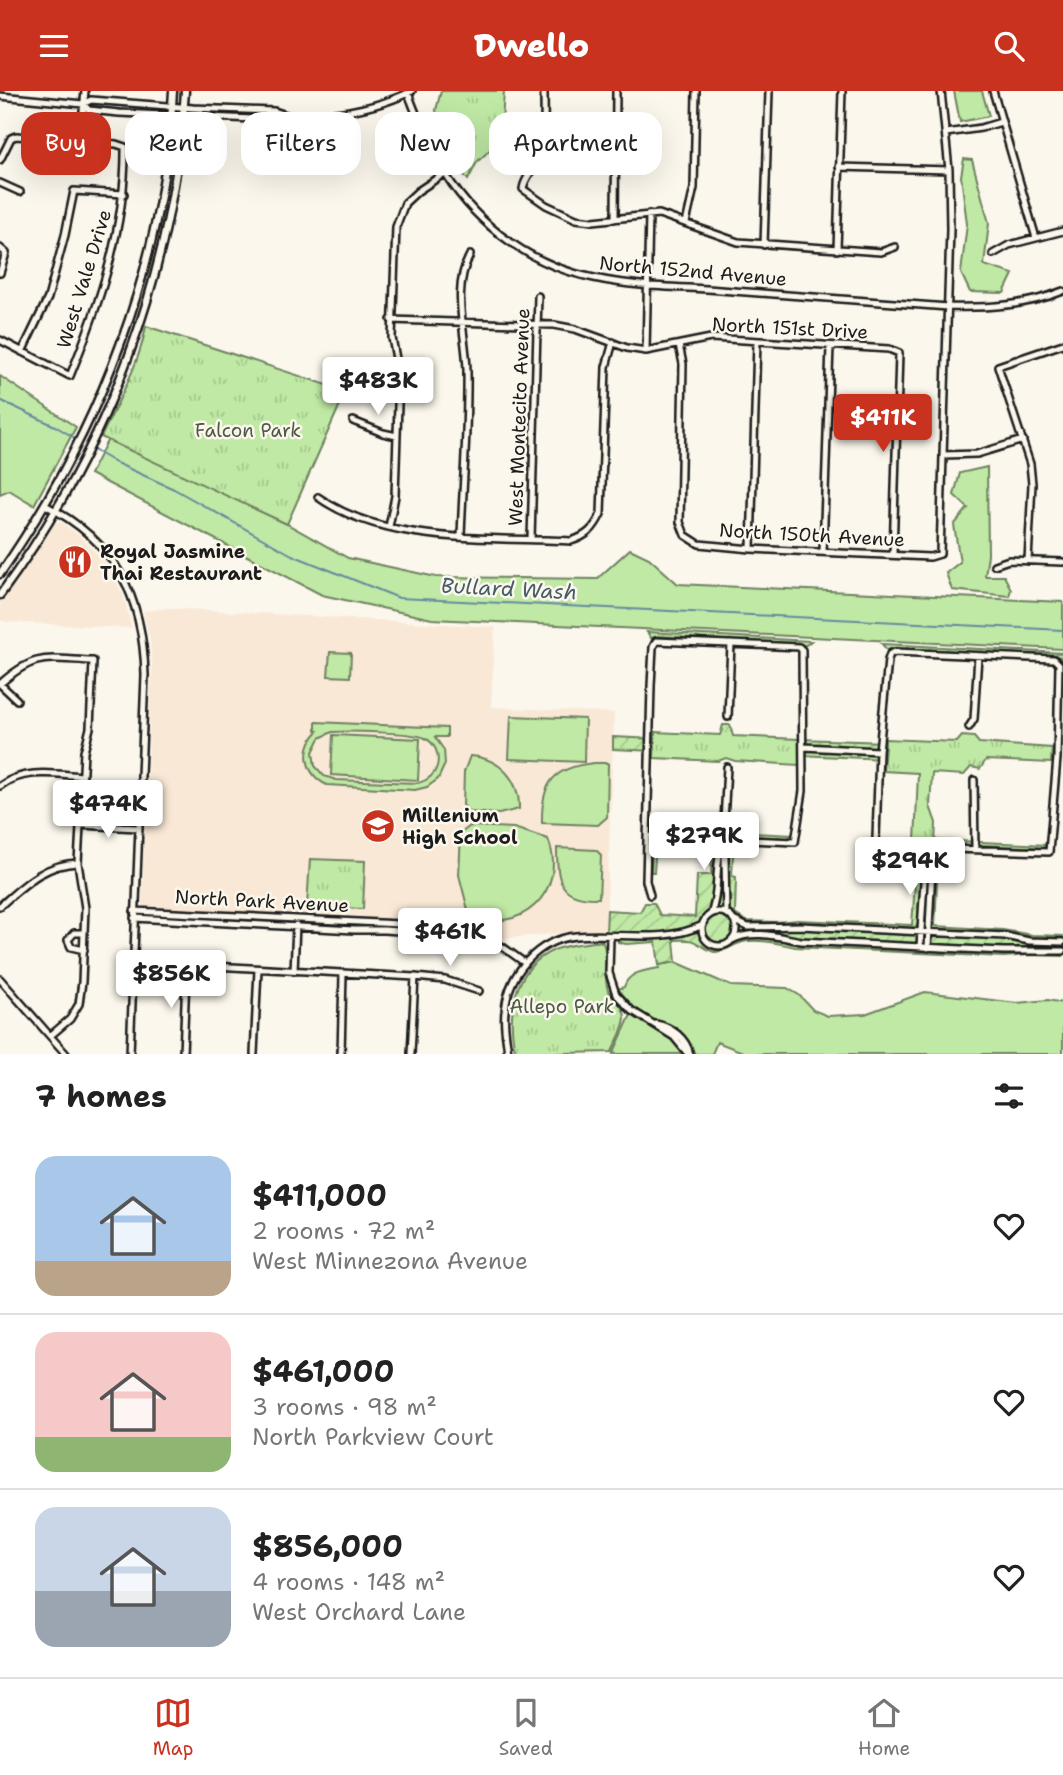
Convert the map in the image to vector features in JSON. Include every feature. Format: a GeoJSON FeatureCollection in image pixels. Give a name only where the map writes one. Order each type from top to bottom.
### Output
{"type":"FeatureCollection","features":[{"type":"Feature","properties":{"kind":"main road"},"geometry":{"type":"LineString","coordinates":[[173,91],[177,112]]}},
{"type":"Feature","properties":{"kind":"main road"},"geometry":{"type":"LineString","coordinates":[[177,112],[185,91]]}},
{"type":"Feature","properties":{"kind":"main road"},"geometry":{"type":"LineString","coordinates":[[0,574],[46,505],[88,425],[117,356],[141,282],[164,175]]}},
{"type":"Feature","properties":{"kind":"main road"},"geometry":{"type":"LineString","coordinates":[[0,595],[57,511],[96,436],[123,373],[155,277],[171,202],[173,175]]}},
{"type":"Feature","properties":{"kind":"street"},"geometry":{"type":"LineString","coordinates":[[82,112],[85,91]]}},
{"type":"Feature","properties":{"kind":"street"},"geometry":{"type":"LineString","coordinates":[[544,91],[543,140],[538,159],[523,181],[523,189],[546,205],[576,219],[593,221],[659,214],[738,242],[881,252],[895,247]]}},
{"type":"Feature","properties":{"kind":"street"},"geometry":{"type":"LineString","coordinates":[[615,219],[616,91]]}},
{"type":"Feature","properties":{"kind":"street"},"geometry":{"type":"LineString","coordinates":[[686,223],[694,188],[696,91]]}},
{"type":"Feature","properties":{"kind":"street"},"geometry":{"type":"LineString","coordinates":[[765,244],[769,91]]}},
{"type":"Feature","properties":{"kind":"street"},"geometry":{"type":"LineString","coordinates":[[837,250],[842,91]]}},
{"type":"Feature","properties":{"kind":"street"},"geometry":{"type":"LineString","coordinates":[[941,91],[949,170],[943,455],[977,454],[1023,440]]}},
{"type":"Feature","properties":{"kind":"street"},"geometry":{"type":"LineString","coordinates":[[993,91],[1036,238]]}},
{"type":"Feature","properties":{"kind":"street"},"geometry":{"type":"LineString","coordinates":[[335,112],[410,92]]}},
{"type":"Feature","properties":{"kind":"street","name":"North 152nd Avenue"},"geometry":{"type":"LineString","coordinates":[[410,92],[418,112]]}},
{"type":"Feature","properties":{"kind":"street"},"geometry":{"type":"LineString","coordinates":[[0,96],[83,104],[91,100],[277,112]]}},
{"type":"Feature","properties":{"kind":"street"},"geometry":{"type":"LineString","coordinates":[[83,104],[89,110],[125,113]]}},
{"type":"Feature","properties":{"kind":"street"},"geometry":{"type":"LineString","coordinates":[[128,104],[128,112]]}},
{"type":"Feature","properties":{"kind":"street"},"geometry":{"type":"LineString","coordinates":[[946,133],[1001,122]]}},
{"type":"Feature","properties":{"kind":"street"},"geometry":{"type":"LineString","coordinates":[[0,160],[11,138],[21,136]]}},
{"type":"Feature","properties":{"kind":"street","name":"West Vale Drive"},"geometry":{"type":"LineString","coordinates":[[22,352],[70,376],[107,272],[124,194],[125,147],[111,144]]}},
{"type":"Feature","properties":{"kind":"street"},"geometry":{"type":"LineString","coordinates":[[839,167],[949,170]]}},
{"type":"Feature","properties":{"kind":"street"},"geometry":{"type":"LineString","coordinates":[[389,527],[395,504],[399,373],[391,320],[395,235],[405,204],[441,175]]}},
{"type":"Feature","properties":{"kind":"street","name":"North 152nd Avenue"},"geometry":{"type":"LineString","coordinates":[[446,175],[490,227],[522,250],[578,274],[597,279],[948,307],[1018,304],[1063,291]]}},
{"type":"Feature","properties":{"kind":"street"},"geometry":{"type":"LineString","coordinates":[[0,183],[20,192]]}},
{"type":"Feature","properties":{"kind":"street"},"geometry":{"type":"LineString","coordinates":[[0,340],[22,352],[48,298],[74,191],[124,194]]}},
{"type":"Feature","properties":{"kind":"street"},"geometry":{"type":"LineString","coordinates":[[646,351],[649,214]]}},
{"type":"Feature","properties":{"kind":"street"},"geometry":{"type":"LineString","coordinates":[[993,254],[1009,245],[1063,230]]}},
{"type":"Feature","properties":{"kind":"street"},"geometry":{"type":"LineString","coordinates":[[0,248],[6,253],[0,273]]}},
{"type":"Feature","properties":{"kind":"street"},"geometry":{"type":"LineString","coordinates":[[461,536],[467,369],[461,322],[462,270],[470,255]]}},
{"type":"Feature","properties":{"kind":"street","name":"West Montecito Avenue"},"geometry":{"type":"LineString","coordinates":[[531,539],[538,296]]}},
{"type":"Feature","properties":{"kind":"street","name":"North 151st Drive"},"geometry":{"type":"LineString","coordinates":[[391,320],[537,325],[575,329],[646,351],[711,338],[889,349],[899,353],[893,555]]}},
{"type":"Feature","properties":{"kind":"street"},"geometry":{"type":"LineString","coordinates":[[751,549],[757,341]]}},
{"type":"Feature","properties":{"kind":"street"},"geometry":{"type":"LineString","coordinates":[[317,497],[336,510],[418,533],[570,541],[582,537],[594,527],[601,514],[606,367],[613,342]]}},
{"type":"Feature","properties":{"kind":"street"},"geometry":{"type":"LineString","coordinates":[[1028,561],[1032,477],[1029,458],[998,366],[1063,344]]}},
{"type":"Feature","properties":{"kind":"street","name":"North 150th Avenue"},"geometry":{"type":"LineString","coordinates":[[679,345],[683,364],[681,529],[699,544],[932,557],[940,554],[943,455]]}},
{"type":"Feature","properties":{"kind":"street"},"geometry":{"type":"LineString","coordinates":[[823,552],[830,346]]}},
{"type":"Feature","properties":{"kind":"street"},"geometry":{"type":"LineString","coordinates":[[353,422],[397,436]]}},
{"type":"Feature","properties":{"kind":"street"},"geometry":{"type":"LineString","coordinates":[[46,505],[91,534],[108,552],[128,587],[138,615],[145,674],[130,1054]]}},
{"type":"Feature","properties":{"kind":"street"},"geometry":{"type":"LineString","coordinates":[[994,565],[1009,560],[1063,562]]}},
{"type":"Feature","properties":{"kind":"street"},"geometry":{"type":"LineString","coordinates":[[648,836],[795,842],[803,791],[804,747],[802,650],[799,647],[656,641],[653,647],[651,686],[646,881],[650,895]]}},
{"type":"Feature","properties":{"kind":"street"},"geometry":{"type":"LineString","coordinates":[[728,717],[731,645]]}},
{"type":"Feature","properties":{"kind":"street"},"geometry":{"type":"LineString","coordinates":[[895,652],[978,656],[1054,659],[1059,664],[1057,758],[1049,852],[878,845],[879,751],[890,654],[895,652]]}},
{"type":"Feature","properties":{"kind":"street"},"geometry":{"type":"LineString","coordinates":[[970,727],[974,719],[978,656]]}},
{"type":"Feature","properties":{"kind":"street"},"geometry":{"type":"LineString","coordinates":[[17,700],[0,684],[19,667],[33,660],[93,661],[90,728],[82,776],[78,863],[85,908],[79,1004],[70,1019],[50,1036]]}},
{"type":"Feature","properties":{"kind":"street"},"geometry":{"type":"LineString","coordinates":[[804,747],[879,751]]}},
{"type":"Feature","properties":{"kind":"street"},"geometry":{"type":"LineString","coordinates":[[727,767],[723,840],[726,914],[733,921],[748,927],[929,932],[1063,942]]}},
{"type":"Feature","properties":{"kind":"street"},"geometry":{"type":"LineString","coordinates":[[0,786],[10,779],[26,774],[82,776]]}},
{"type":"Feature","properties":{"kind":"street"},"geometry":{"type":"LineString","coordinates":[[974,780],[975,850]]}},
{"type":"Feature","properties":{"kind":"street"},"geometry":{"type":"LineString","coordinates":[[80,816],[138,818]]}},
{"type":"Feature","properties":{"kind":"street"},"geometry":{"type":"LineString","coordinates":[[80,825],[138,828]]}},
{"type":"Feature","properties":{"kind":"street"},"geometry":{"type":"LineString","coordinates":[[509,1054],[504,1020],[506,1003],[511,986],[525,963],[538,951],[563,939],[578,936],[634,937],[684,932],[703,925],[716,903],[718,854],[723,840]]}},
{"type":"Feature","properties":{"kind":"street"},"geometry":{"type":"LineString","coordinates":[[920,947],[929,848]]}},
{"type":"Feature","properties":{"kind":"street"},"geometry":{"type":"LineString","coordinates":[[928,947],[929,848]]}},
{"type":"Feature","properties":{"kind":"street"},"geometry":{"type":"LineString","coordinates":[[0,906],[40,873],[52,867],[78,863]]}},
{"type":"Feature","properties":{"kind":"street","name":"North Park Avenue"},"geometry":{"type":"LineString","coordinates":[[134,914],[296,918],[467,929],[490,937],[525,963]]}},
{"type":"Feature","properties":{"kind":"street","name":"North Park Avenue"},"geometry":{"type":"LineString","coordinates":[[134,914],[457,935],[495,943]]}},
{"type":"Feature","properties":{"kind":"street"},"geometry":{"type":"LineString","coordinates":[[711,914],[726,914]]}},
{"type":"Feature","properties":{"kind":"street"},"geometry":{"type":"LineString","coordinates":[[294,971],[296,918]]}},
{"type":"Feature","properties":{"kind":"street"},"geometry":{"type":"LineString","coordinates":[[732,940],[736,930],[733,921]]}},
{"type":"Feature","properties":{"kind":"street"},"geometry":{"type":"LineString","coordinates":[[430,933],[431,925]]}},
{"type":"Feature","properties":{"kind":"street"},"geometry":{"type":"LineString","coordinates":[[703,925],[704,938]]}},
{"type":"Feature","properties":{"kind":"street"},"geometry":{"type":"LineString","coordinates":[[813,942],[814,927]]}},
{"type":"Feature","properties":{"kind":"street"},"geometry":{"type":"LineString","coordinates":[[860,944],[861,929]]}},
{"type":"Feature","properties":{"kind":"street"},"geometry":{"type":"LineString","coordinates":[[684,932],[718,946],[745,935],[813,942],[1063,951]]}},
{"type":"Feature","properties":{"kind":"street"},"geometry":{"type":"LineString","coordinates":[[84,933],[74,933],[68,940],[71,947],[84,950]]}},
{"type":"Feature","properties":{"kind":"street"},"geometry":{"type":"LineString","coordinates":[[986,950],[987,935]]}},
{"type":"Feature","properties":{"kind":"street"},"geometry":{"type":"LineString","coordinates":[[610,937],[610,978],[616,994],[631,1010],[685,1042],[689,1054]]}},
{"type":"Feature","properties":{"kind":"street"},"geometry":{"type":"LineString","coordinates":[[183,1054],[187,968],[195,965],[415,977],[445,980],[479,991]]}},
{"type":"Feature","properties":{"kind":"street"},"geometry":{"type":"LineString","coordinates":[[254,1054],[258,969]]}},
{"type":"Feature","properties":{"kind":"street"},"geometry":{"type":"LineString","coordinates":[[341,1054],[344,974]]}},
{"type":"Feature","properties":{"kind":"street"},"geometry":{"type":"LineString","coordinates":[[411,1054],[415,977]]}},
{"type":"Feature","properties":{"kind":"street"},"geometry":{"type":"LineString","coordinates":[[0,979],[66,1054]]}},
{"type":"Feature","properties":{"kind":"shaded area"},"geometry":{"type":"Polygon","coordinates":[[[61,522],[80,536],[106,563],[123,594],[132,628],[0,620],[0,602],[54,523],[61,522]]]}},
{"type":"Feature","properties":{"kind":"shaded area","name":"Millenium High School"},"geometry":{"type":"Polygon","coordinates":[[[168,608],[495,627],[491,707],[614,713],[606,929],[496,939],[473,929],[418,923],[145,908],[142,903],[152,666],[150,640],[143,611],[168,608]]]}},
{"type":"Feature","properties":{"kind":"green space"},"geometry":{"type":"Polygon","coordinates":[[[441,91],[504,91],[503,112],[489,112],[489,151],[475,166],[475,112],[436,110],[441,91]]]}},
{"type":"Feature","properties":{"kind":"green space"},"geometry":{"type":"Polygon","coordinates":[[[954,91],[982,91],[989,116],[960,122],[954,91]]]}},
{"type":"Feature","properties":{"kind":"green space"},"geometry":{"type":"Polygon","coordinates":[[[964,159],[972,160],[989,223],[984,265],[1013,274],[1004,293],[970,292],[961,273],[967,224],[961,176],[964,159]]]}},
{"type":"Feature","properties":{"kind":"green space","name":"Falcon Park"},"geometry":{"type":"Polygon","coordinates":[[[146,326],[346,391],[287,524],[101,437],[133,369],[146,326]]]}},
{"type":"Feature","properties":{"kind":"green space"},"geometry":{"type":"Polygon","coordinates":[[[0,376],[76,427],[34,505],[9,490],[0,494],[0,376]]]}},
{"type":"Feature","properties":{"kind":"green space"},"geometry":{"type":"Polygon","coordinates":[[[108,439],[287,524],[348,558],[436,577],[597,579],[630,549],[649,558],[678,584],[1063,602],[1063,649],[432,619],[322,595],[90,474],[108,439]]]}},
{"type":"Feature","properties":{"kind":"green space"},"geometry":{"type":"Polygon","coordinates":[[[987,467],[988,555],[985,576],[1004,576],[1011,589],[1009,596],[952,590],[946,573],[960,562],[954,525],[968,508],[954,495],[960,473],[987,467]]]}},
{"type":"Feature","properties":{"kind":"green space"},"geometry":{"type":"Polygon","coordinates":[[[647,632],[811,641],[806,645],[658,636],[651,638],[647,632]]]}},
{"type":"Feature","properties":{"kind":"green space"},"geometry":{"type":"Polygon","coordinates":[[[882,644],[1063,653],[1063,657],[894,648],[887,650],[882,644]]]}},
{"type":"Feature","properties":{"kind":"green space"},"geometry":{"type":"Polygon","coordinates":[[[330,652],[351,653],[350,677],[328,676],[330,652]]]}},
{"type":"Feature","properties":{"kind":"green space"},"geometry":{"type":"Polygon","coordinates":[[[511,716],[585,719],[584,762],[509,759],[511,716]]]}},
{"type":"Feature","properties":{"kind":"green space"},"geometry":{"type":"Polygon","coordinates":[[[316,722],[447,728],[447,737],[435,737],[444,750],[445,764],[438,779],[427,787],[415,790],[327,785],[314,774],[308,760],[309,745],[318,731],[316,722]],[[332,732],[320,738],[313,752],[315,766],[324,776],[336,780],[417,783],[430,778],[436,770],[436,750],[425,738],[395,733],[332,732]]]}},
{"type":"Feature","properties":{"kind":"green space"},"geometry":{"type":"Polygon","coordinates":[[[723,725],[730,725],[733,736],[799,739],[799,765],[735,761],[726,758],[718,761],[654,758],[655,732],[720,735],[723,725]]]}},
{"type":"Feature","properties":{"kind":"green space"},"geometry":{"type":"Polygon","coordinates":[[[333,735],[420,739],[418,780],[331,775],[333,735]]]}},
{"type":"Feature","properties":{"kind":"green space"},"geometry":{"type":"Polygon","coordinates":[[[962,736],[974,737],[979,743],[1052,748],[1051,763],[986,760],[980,769],[971,767],[964,775],[932,773],[930,806],[936,823],[935,843],[915,842],[918,773],[883,771],[885,739],[957,742],[962,736]]]}},
{"type":"Feature","properties":{"kind":"green space"},"geometry":{"type":"Polygon","coordinates":[[[613,737],[655,739],[654,751],[613,749],[613,737]]]}},
{"type":"Feature","properties":{"kind":"green space"},"geometry":{"type":"Polygon","coordinates":[[[799,739],[885,742],[884,759],[799,755],[799,739]]]}},
{"type":"Feature","properties":{"kind":"green space"},"geometry":{"type":"Polygon","coordinates":[[[470,756],[490,761],[506,772],[516,789],[519,809],[499,814],[469,812],[463,805],[464,772],[470,756]]]}},
{"type":"Feature","properties":{"kind":"green space"},"geometry":{"type":"Polygon","coordinates":[[[608,763],[607,817],[598,825],[542,823],[544,797],[553,779],[569,768],[608,763]]]}},
{"type":"Feature","properties":{"kind":"green space"},"geometry":{"type":"Polygon","coordinates":[[[470,826],[514,828],[548,839],[553,858],[552,876],[535,905],[522,915],[505,920],[488,920],[469,914],[459,875],[461,833],[470,826]]]}},
{"type":"Feature","properties":{"kind":"green space"},"geometry":{"type":"Polygon","coordinates":[[[653,828],[791,835],[788,838],[734,836],[732,876],[736,877],[735,914],[746,921],[798,920],[912,925],[918,842],[935,843],[936,840],[1046,845],[1043,848],[939,843],[935,926],[1063,936],[1063,956],[1004,957],[795,947],[752,941],[714,952],[693,941],[674,940],[676,962],[659,965],[656,942],[626,944],[618,942],[618,934],[606,933],[607,910],[640,912],[645,903],[654,903],[660,915],[695,917],[697,875],[711,875],[713,835],[657,832],[654,872],[651,872],[653,828]]]}},
{"type":"Feature","properties":{"kind":"green space"},"geometry":{"type":"Polygon","coordinates":[[[557,848],[596,850],[601,855],[599,898],[576,896],[563,887],[558,871],[557,848]]]}},
{"type":"Feature","properties":{"kind":"green space"},"geometry":{"type":"Polygon","coordinates":[[[310,859],[365,861],[363,909],[307,906],[310,859]]]}},
{"type":"Feature","properties":{"kind":"green space","name":"Allepo Park"},"geometry":{"type":"Polygon","coordinates":[[[602,941],[608,990],[625,1017],[612,1052],[516,1054],[513,1009],[521,981],[529,968],[554,950],[602,941]]]}},
{"type":"Feature","properties":{"kind":"green space"},"geometry":{"type":"Polygon","coordinates":[[[676,962],[731,986],[787,988],[799,995],[813,1010],[828,1016],[865,1014],[925,992],[1017,1003],[1048,1000],[1063,1003],[1063,1054],[748,1054],[717,1042],[712,1054],[613,1054],[634,1008],[618,989],[624,987],[630,978],[638,973],[676,962]]]}},
{"type":"Feature","properties":{"kind":"waterway","name":"Bullard Wash"},"geometry":{"type":"LineString","coordinates":[[0,400],[75,438]]}},
{"type":"Feature","properties":{"kind":"waterway","name":"Bullard Wash"},"geometry":{"type":"LineString","coordinates":[[92,449],[174,489],[292,555],[399,598],[1063,630]]}},
{"type":"Feature","properties":{"kind":"place","name":"Royal Jasmine Thai Restaurant"},"geometry":{"type":"Point","coordinates":[75,562]}},
{"type":"Feature","properties":{"kind":"place","name":"Millenium High School"},"geometry":{"type":"Point","coordinates":[378,826]}}]}
